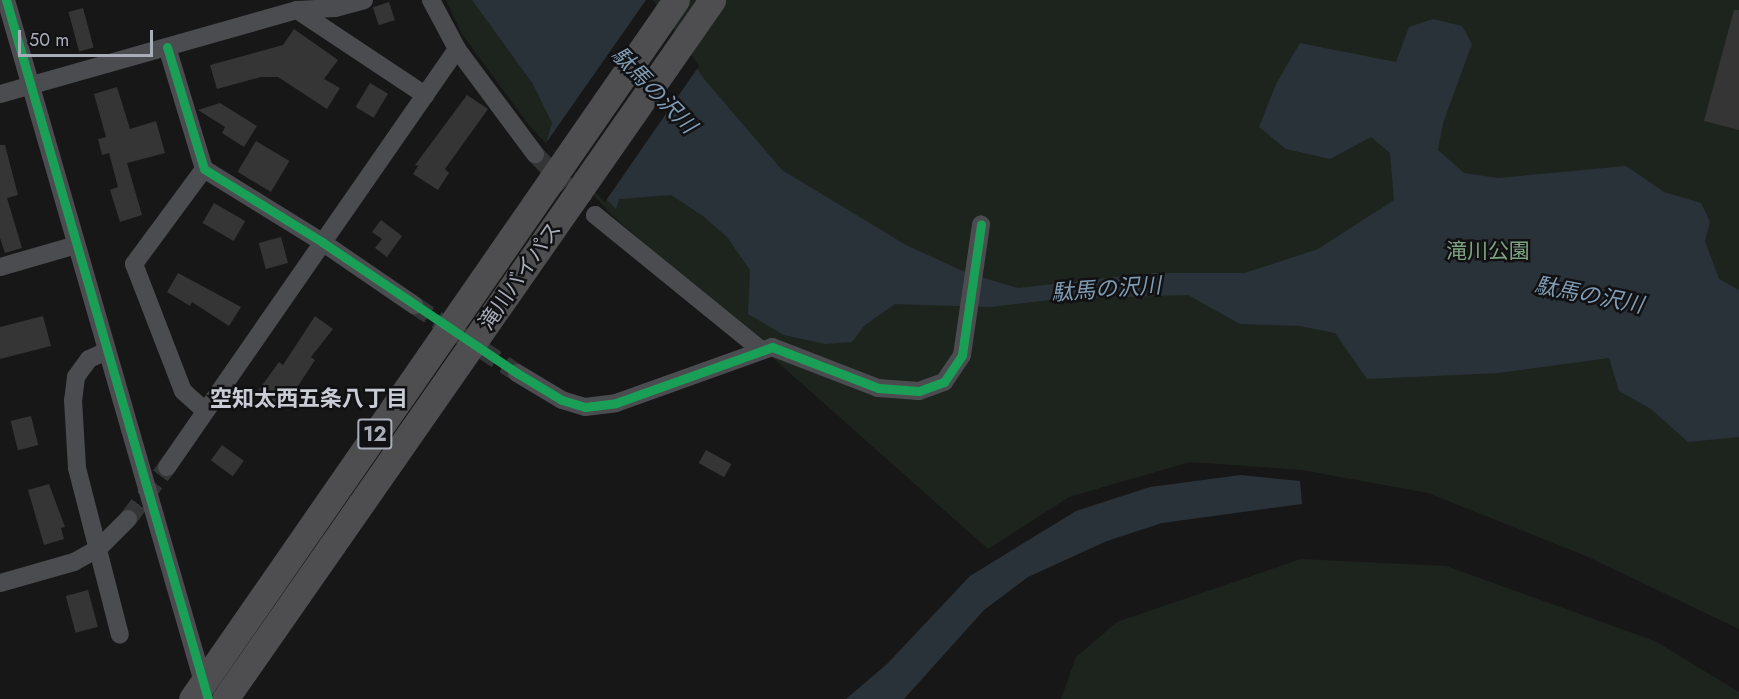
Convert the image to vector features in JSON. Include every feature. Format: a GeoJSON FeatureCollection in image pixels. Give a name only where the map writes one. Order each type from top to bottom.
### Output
{"type":"FeatureCollection","features":[{"type":"Feature","properties":{"kind":"highway","name":"滝川バイパス"},"geometry":{"type":"LineString","coordinates":[[201,694],[558,168],[676,0]]}},
{"type":"Feature","properties":{"kind":"highway","name":"滝川バイパス"},"geometry":{"type":"LineString","coordinates":[[225,699],[712,0]]}},
{"type":"Feature","properties":{"kind":"street"},"geometry":{"type":"LineString","coordinates":[[6,0],[107,351],[201,694]]}},
{"type":"Feature","properties":{"kind":"street"},"geometry":{"type":"LineString","coordinates":[[0,94],[297,10],[335,8],[364,0]]}},
{"type":"Feature","properties":{"kind":"street"},"geometry":{"type":"LineString","coordinates":[[431,0],[457,49],[535,154]]}},
{"type":"Feature","properties":{"kind":"street"},"geometry":{"type":"LineString","coordinates":[[297,10],[425,95]]}},
{"type":"Feature","properties":{"kind":"street"},"geometry":{"type":"LineString","coordinates":[[167,47],[204,169],[322,242],[414,305]]}},
{"type":"Feature","properties":{"kind":"street"},"geometry":{"type":"LineString","coordinates":[[167,467],[457,49]]}},
{"type":"Feature","properties":{"kind":"street"},"geometry":{"type":"LineString","coordinates":[[204,169],[134,264],[183,391],[205,411]]}},
{"type":"Feature","properties":{"kind":"street"},"geometry":{"type":"LineString","coordinates":[[595,215],[761,350]]}},
{"type":"Feature","properties":{"kind":"street"},"geometry":{"type":"LineString","coordinates":[[517,374],[562,400],[585,408],[616,403],[761,350],[786,351],[878,388],[919,391],[944,382],[962,355],[964,322],[981,224]]}},
{"type":"Feature","properties":{"kind":"street"},"geometry":{"type":"LineString","coordinates":[[0,267],[76,245]]}},
{"type":"Feature","properties":{"kind":"street"},"geometry":{"type":"LineString","coordinates":[[107,351],[89,358],[76,377],[74,400],[77,468],[120,635]]}},
{"type":"Feature","properties":{"kind":"street"},"geometry":{"type":"LineString","coordinates":[[0,583],[74,562],[99,548],[128,519]]}},
{"type":"Feature","properties":{"kind":"green space","name":"滝川公園"},"geometry":{"type":"Polygon","coordinates":[[[446,0],[1739,0],[1739,629],[1586,556],[1428,493],[1302,470],[1190,462],[1069,497],[988,549],[611,214],[528,124],[462,34],[446,0]]]}},
{"type":"Feature","properties":{"kind":"green space"},"geometry":{"type":"Polygon","coordinates":[[[1301,559],[1446,566],[1655,641],[1739,692],[1739,699],[1061,699],[1076,657],[1117,622],[1301,559]]]}},
{"type":"Feature","properties":{"kind":"water","name":"駄馬の沢川"},"geometry":{"type":"Polygon","coordinates":[[[472,0],[650,0],[704,79],[782,170],[906,245],[967,273],[1018,288],[1153,273],[1245,273],[1318,249],[1394,200],[1390,153],[1371,137],[1330,159],[1286,149],[1259,127],[1276,84],[1300,43],[1396,62],[1409,27],[1433,19],[1462,26],[1472,44],[1443,123],[1438,150],[1464,173],[1498,178],[1626,166],[1664,192],[1701,203],[1710,222],[1705,241],[1719,279],[1739,290],[1739,437],[1688,442],[1651,409],[1619,391],[1609,358],[1499,373],[1367,379],[1335,333],[1300,326],[1240,324],[1188,295],[1057,299],[990,307],[895,304],[865,325],[852,342],[825,344],[784,335],[748,314],[750,270],[727,237],[703,216],[671,195],[619,199],[616,209],[547,140],[552,123],[533,84],[472,0]]]}},
{"type":"Feature","properties":{"kind":"water"},"geometry":{"type":"Polygon","coordinates":[[[1241,475],[1300,481],[1302,504],[1162,523],[1107,541],[1028,577],[984,610],[904,699],[846,699],[887,664],[970,576],[1076,511],[1150,487],[1241,475]]]}},
{"type":"Feature","properties":{"kind":"pier"},"geometry":{"type":"Polygon","coordinates":[[[646,0],[653,0],[699,66],[605,202],[546,143],[646,0]]]}},
{"type":"Feature","properties":{"kind":"building"},"geometry":{"type":"Polygon","coordinates":[[[389,2],[395,20],[379,25],[373,7],[389,2]]]}},
{"type":"Feature","properties":{"kind":"building"},"geometry":{"type":"Polygon","coordinates":[[[83,8],[94,48],[79,51],[69,12],[83,8]]]}},
{"type":"Feature","properties":{"kind":"building"},"geometry":{"type":"Polygon","coordinates":[[[1734,10],[1739,10],[1739,130],[1704,121],[1734,10]]]}},
{"type":"Feature","properties":{"kind":"building"},"geometry":{"type":"Polygon","coordinates":[[[294,29],[338,60],[324,79],[340,88],[327,109],[278,77],[261,77],[217,89],[210,65],[283,45],[294,29]]]}},
{"type":"Feature","properties":{"kind":"building"},"geometry":{"type":"Polygon","coordinates":[[[370,83],[388,94],[374,118],[356,107],[370,83]]]}},
{"type":"Feature","properties":{"kind":"building"},"geometry":{"type":"Polygon","coordinates":[[[117,87],[130,129],[156,121],[165,153],[127,163],[142,215],[120,222],[110,190],[118,187],[109,153],[102,155],[98,139],[106,137],[94,94],[117,87]]]}},
{"type":"Feature","properties":{"kind":"building"},"geometry":{"type":"Polygon","coordinates":[[[467,95],[488,109],[445,169],[449,173],[438,190],[413,174],[418,166],[415,165],[467,95]]]}},
{"type":"Feature","properties":{"kind":"building"},"geometry":{"type":"Polygon","coordinates":[[[220,103],[257,126],[244,147],[222,133],[225,127],[198,110],[220,103]]]}},
{"type":"Feature","properties":{"kind":"building"},"geometry":{"type":"Polygon","coordinates":[[[256,141],[289,161],[271,192],[237,172],[256,141]]]}},
{"type":"Feature","properties":{"kind":"building"},"geometry":{"type":"Polygon","coordinates":[[[0,145],[5,145],[18,195],[7,198],[22,248],[5,253],[0,238],[0,145]]]}},
{"type":"Feature","properties":{"kind":"building"},"geometry":{"type":"Polygon","coordinates":[[[214,203],[245,221],[234,241],[202,223],[214,203]]]}},
{"type":"Feature","properties":{"kind":"building"},"geometry":{"type":"Polygon","coordinates":[[[381,220],[402,236],[387,257],[375,248],[382,239],[372,232],[381,220]]]}},
{"type":"Feature","properties":{"kind":"building"},"geometry":{"type":"Polygon","coordinates":[[[281,237],[288,263],[266,269],[259,243],[281,237]]]}},
{"type":"Feature","properties":{"kind":"building"},"geometry":{"type":"Polygon","coordinates":[[[178,273],[241,307],[229,326],[192,302],[190,306],[167,292],[178,273]]]}},
{"type":"Feature","properties":{"kind":"building"},"geometry":{"type":"Polygon","coordinates":[[[43,316],[51,346],[0,359],[0,327],[43,316]]]}},
{"type":"Feature","properties":{"kind":"building"},"geometry":{"type":"Polygon","coordinates":[[[315,316],[333,329],[311,357],[315,360],[283,409],[258,391],[279,362],[283,365],[315,316]]]}},
{"type":"Feature","properties":{"kind":"building"},"geometry":{"type":"Polygon","coordinates":[[[31,416],[38,445],[18,450],[11,421],[31,416]]]}},
{"type":"Feature","properties":{"kind":"building"},"geometry":{"type":"Polygon","coordinates":[[[222,445],[244,461],[233,476],[211,460],[222,445]]]}},
{"type":"Feature","properties":{"kind":"building"},"geometry":{"type":"Polygon","coordinates":[[[706,450],[731,464],[724,477],[699,463],[706,450]]]}},
{"type":"Feature","properties":{"kind":"building"},"geometry":{"type":"Polygon","coordinates":[[[49,484],[65,527],[61,528],[64,539],[44,545],[28,490],[49,484]]]}},
{"type":"Feature","properties":{"kind":"building"},"geometry":{"type":"Polygon","coordinates":[[[88,590],[98,627],[76,633],[66,596],[88,590]]]}},
{"type":"Feature","properties":{"kind":"tunnel"},"geometry":{"type":"LineString","coordinates":[[535,154],[595,215]]}},
{"type":"Feature","properties":{"kind":"tunnel"},"geometry":{"type":"LineString","coordinates":[[414,305],[517,373]]}},
{"type":"Feature","properties":{"kind":"tunnel"},"geometry":{"type":"LineString","coordinates":[[128,519],[167,467]]}},
{"type":"Feature","properties":{"kind":"cycle path"},"geometry":{"type":"LineString","coordinates":[[6,0],[208,699]]}},
{"type":"Feature","properties":{"kind":"cycle path"},"geometry":{"type":"LineString","coordinates":[[167,47],[204,169],[322,242],[517,373],[562,400],[585,407],[616,403],[772,347],[878,388],[919,391],[944,382],[962,355],[981,224]]}},
{"type":"Feature","properties":{"kind":"district","name":"空知太西五条八丁目"},"geometry":{"type":"Point","coordinates":[309,399]}}]}
